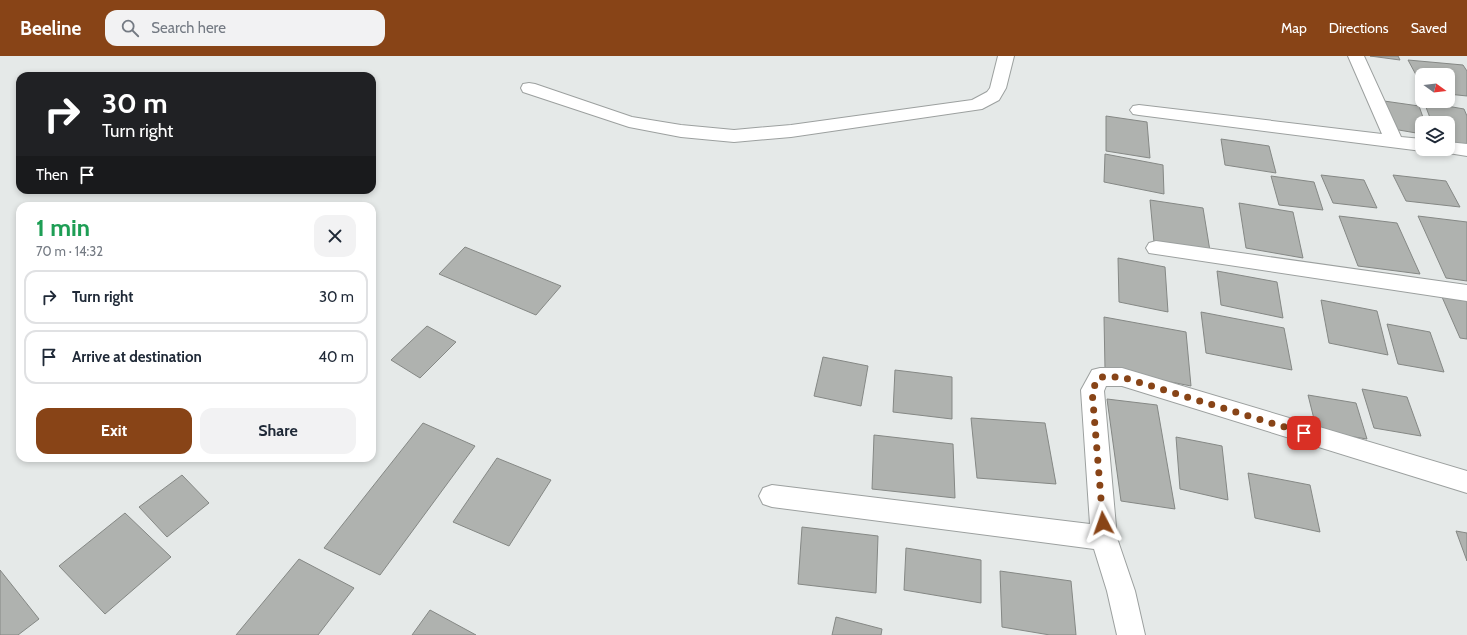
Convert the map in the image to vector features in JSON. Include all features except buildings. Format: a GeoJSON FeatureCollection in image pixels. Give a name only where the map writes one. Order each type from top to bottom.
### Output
{"type":"FeatureCollection","features":[{"type":"Feature","properties":{"kind":"street"},"geometry":{"type":"LineString","coordinates":[[529,88],[629,122],[681,132],[734,136],[791,131],[976,105],[993,96],[998,88],[1006,56]]}},
{"type":"Feature","properties":{"kind":"street"},"geometry":{"type":"LineString","coordinates":[[1356,56],[1394,141]]}},
{"type":"Feature","properties":{"kind":"street"},"geometry":{"type":"LineString","coordinates":[[1139,110],[1415,144]]}},
{"type":"Feature","properties":{"kind":"street"},"geometry":{"type":"LineString","coordinates":[[1455,149],[1467,150]]}},
{"type":"Feature","properties":{"kind":"street"},"geometry":{"type":"LineString","coordinates":[[1156,248],[1467,293]]}},
{"type":"Feature","properties":{"kind":"street"},"geometry":{"type":"LineString","coordinates":[[1131,635],[1121,591],[1104,538],[1092,390],[1100,377],[1122,377],[1467,482]]}},
{"type":"Feature","properties":{"kind":"street"},"geometry":{"type":"LineString","coordinates":[[772,496],[1104,538]]}},
{"type":"Feature","properties":{"kind":"route"},"geometry":{"type":"LineString","coordinates":[[1103,523],[1092,390],[1100,377],[1122,377],[1304,433]]}}]}
